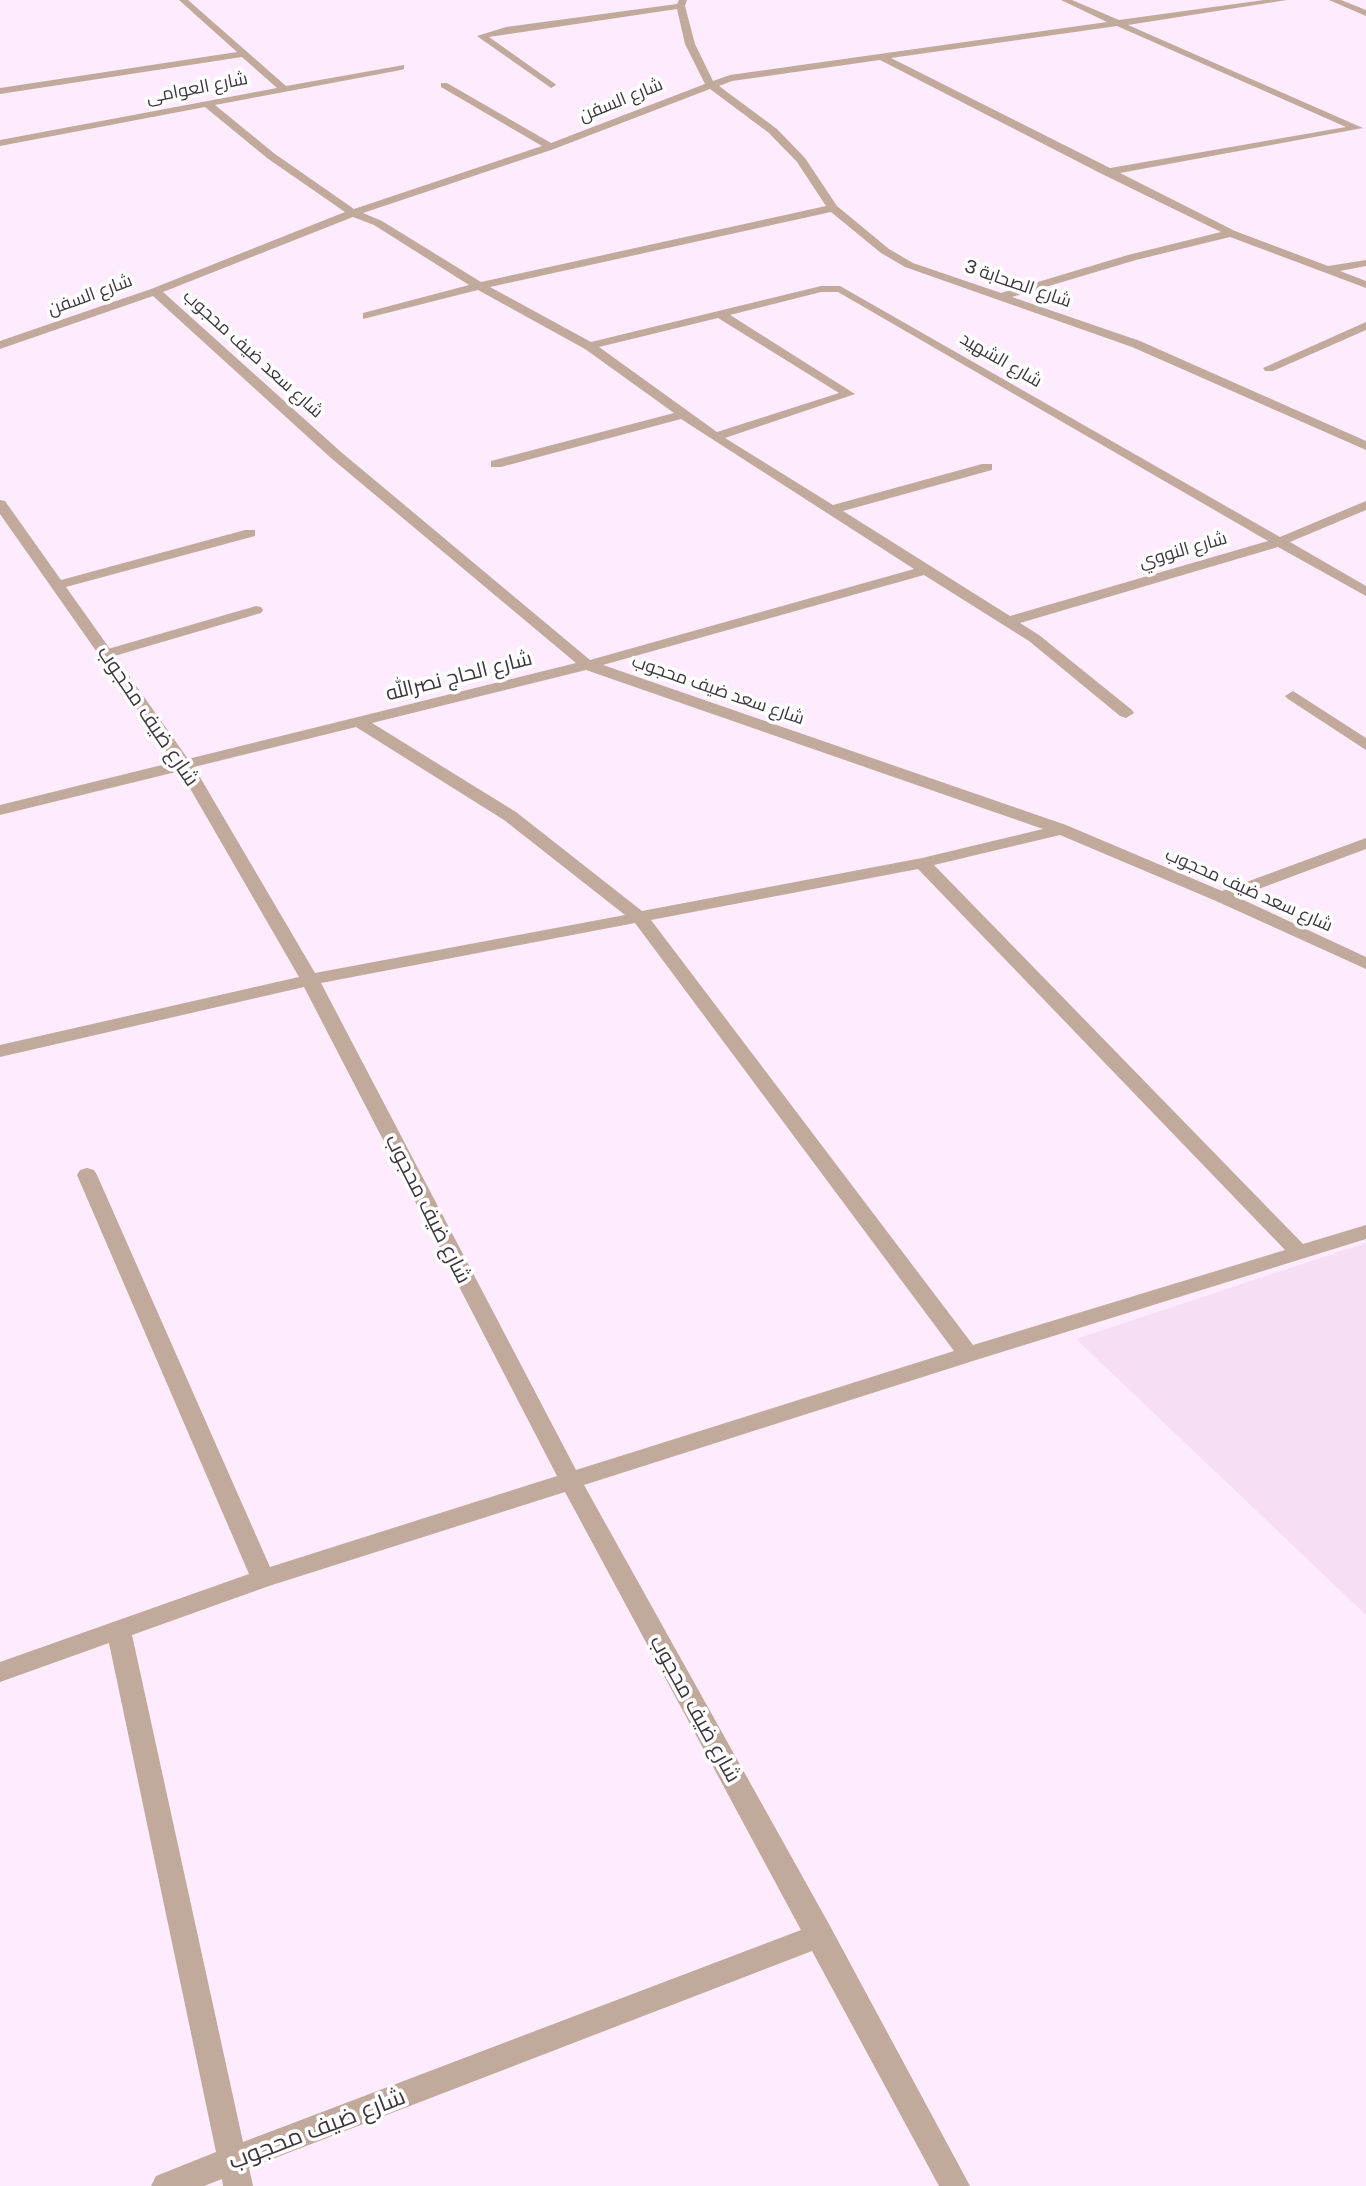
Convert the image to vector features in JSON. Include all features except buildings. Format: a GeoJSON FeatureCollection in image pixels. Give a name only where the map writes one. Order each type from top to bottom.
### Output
{"type":"FeatureCollection","features":[{"type":"Feature","properties":{"kind":"street"},"geometry":{"type":"LineString","coordinates":[[183,0],[284,89]]}},
{"type":"Feature","properties":{"kind":"street"},"geometry":{"type":"LineString","coordinates":[[1065,0],[1361,127]]}},
{"type":"Feature","properties":{"kind":"street","name":"شارع السفن"},"geometry":{"type":"LineString","coordinates":[[0,345],[155,291],[353,213],[550,147],[710,83],[750,74],[1283,0]]}},
{"type":"Feature","properties":{"kind":"street"},"geometry":{"type":"LineString","coordinates":[[1333,0],[1366,13]]}},
{"type":"Feature","properties":{"kind":"street"},"geometry":{"type":"LineString","coordinates":[[551,85],[482,36],[682,3],[690,44],[710,83]]}},
{"type":"Feature","properties":{"kind":"street"},"geometry":{"type":"LineString","coordinates":[[0,91],[244,54]]}},
{"type":"Feature","properties":{"kind":"street"},"geometry":{"type":"LineString","coordinates":[[880,56],[1231,233],[1366,285]]}},
{"type":"Feature","properties":{"kind":"street","name":"شارع العوامى"},"geometry":{"type":"LineString","coordinates":[[0,143],[401,67]]}},
{"type":"Feature","properties":{"kind":"street","name":"شارع الصحابة 3"},"geometry":{"type":"LineString","coordinates":[[710,83],[774,131],[790,148],[833,208],[885,251],[909,265],[1136,344],[1366,446]]}},
{"type":"Feature","properties":{"kind":"street"},"geometry":{"type":"LineString","coordinates":[[444,85],[550,147]]}},
{"type":"Feature","properties":{"kind":"street"},"geometry":{"type":"LineString","coordinates":[[207,104],[244,135],[353,213],[379,223],[479,286],[589,346],[681,415],[1034,638],[1126,713]]}},
{"type":"Feature","properties":{"kind":"street"},"geometry":{"type":"LineString","coordinates":[[1106,172],[1361,127]]}},
{"type":"Feature","properties":{"kind":"street"},"geometry":{"type":"LineString","coordinates":[[367,316],[479,286],[833,208]]}},
{"type":"Feature","properties":{"kind":"street"},"geometry":{"type":"LineString","coordinates":[[1001,297],[1132,257],[1231,233]]}},
{"type":"Feature","properties":{"kind":"street"},"geometry":{"type":"LineString","coordinates":[[1325,270],[1366,263]]}},
{"type":"Feature","properties":{"kind":"street","name":"شارع الشهيد"},"geometry":{"type":"LineString","coordinates":[[589,346],[821,289],[840,289],[1366,592]]}},
{"type":"Feature","properties":{"kind":"street","name":"شارع سعد ضيف محجوب"},"geometry":{"type":"LineString","coordinates":[[155,291],[336,455],[587,665],[1060,829],[1222,897],[1366,964]]}},
{"type":"Feature","properties":{"kind":"street"},"geometry":{"type":"LineString","coordinates":[[715,437],[849,394],[719,313]]}},
{"type":"Feature","properties":{"kind":"street"},"geometry":{"type":"LineString","coordinates":[[1269,368],[1366,326]]}},
{"type":"Feature","properties":{"kind":"street"},"geometry":{"type":"LineString","coordinates":[[496,464],[681,415]]}},
{"type":"Feature","properties":{"kind":"street"},"geometry":{"type":"LineString","coordinates":[[832,510],[987,467]]}},
{"type":"Feature","properties":{"kind":"street","name":"شارع النووي"},"geometry":{"type":"LineString","coordinates":[[1007,622],[1277,543],[1366,505]]}},
{"type":"Feature","properties":{"kind":"street","name":"شارع ضيف محجوب"},"geometry":{"type":"LineString","coordinates":[[4,515],[58,585],[185,766],[310,980],[569,1480],[955,2186]]}},
{"type":"Feature","properties":{"kind":"street"},"geometry":{"type":"LineString","coordinates":[[58,585],[250,533]]}},
{"type":"Feature","properties":{"kind":"street","name":"شارع الحاج نصرالله"},"geometry":{"type":"LineString","coordinates":[[0,810],[361,723],[587,665],[926,570]]}},
{"type":"Feature","properties":{"kind":"street"},"geometry":{"type":"LineString","coordinates":[[106,654],[256,610]]}},
{"type":"Feature","properties":{"kind":"street"},"geometry":{"type":"LineString","coordinates":[[1293,696],[1366,745]]}},
{"type":"Feature","properties":{"kind":"street"},"geometry":{"type":"LineString","coordinates":[[361,723],[510,816],[640,918],[968,1354]]}},
{"type":"Feature","properties":{"kind":"street"},"geometry":{"type":"LineString","coordinates":[[0,1051],[310,980],[922,863],[1060,829]]}},
{"type":"Feature","properties":{"kind":"street"},"geometry":{"type":"LineString","coordinates":[[1222,897],[1366,843]]}},
{"type":"Feature","properties":{"kind":"street"},"geometry":{"type":"LineString","coordinates":[[922,863],[1300,1252]]}},
{"type":"Feature","properties":{"kind":"street"},"geometry":{"type":"LineString","coordinates":[[87,1175],[263,1579]]}},
{"type":"Feature","properties":{"kind":"street"},"geometry":{"type":"LineString","coordinates":[[0,1672],[263,1579],[569,1480],[1366,1232]]}},
{"type":"Feature","properties":{"kind":"street"},"geometry":{"type":"LineString","coordinates":[[119,1631],[236,2173]]}},
{"type":"Feature","properties":{"kind":"street","name":"شارع ضيف محجوب"},"geometry":{"type":"LineString","coordinates":[[166,2186],[236,2173],[820,1935]]}},
{"type":"Feature","properties":{"kind":"shaded area"},"geometry":{"type":"Polygon","coordinates":[[[1366,1243],[1366,1615],[1076,1339],[1366,1243]]]}}]}
